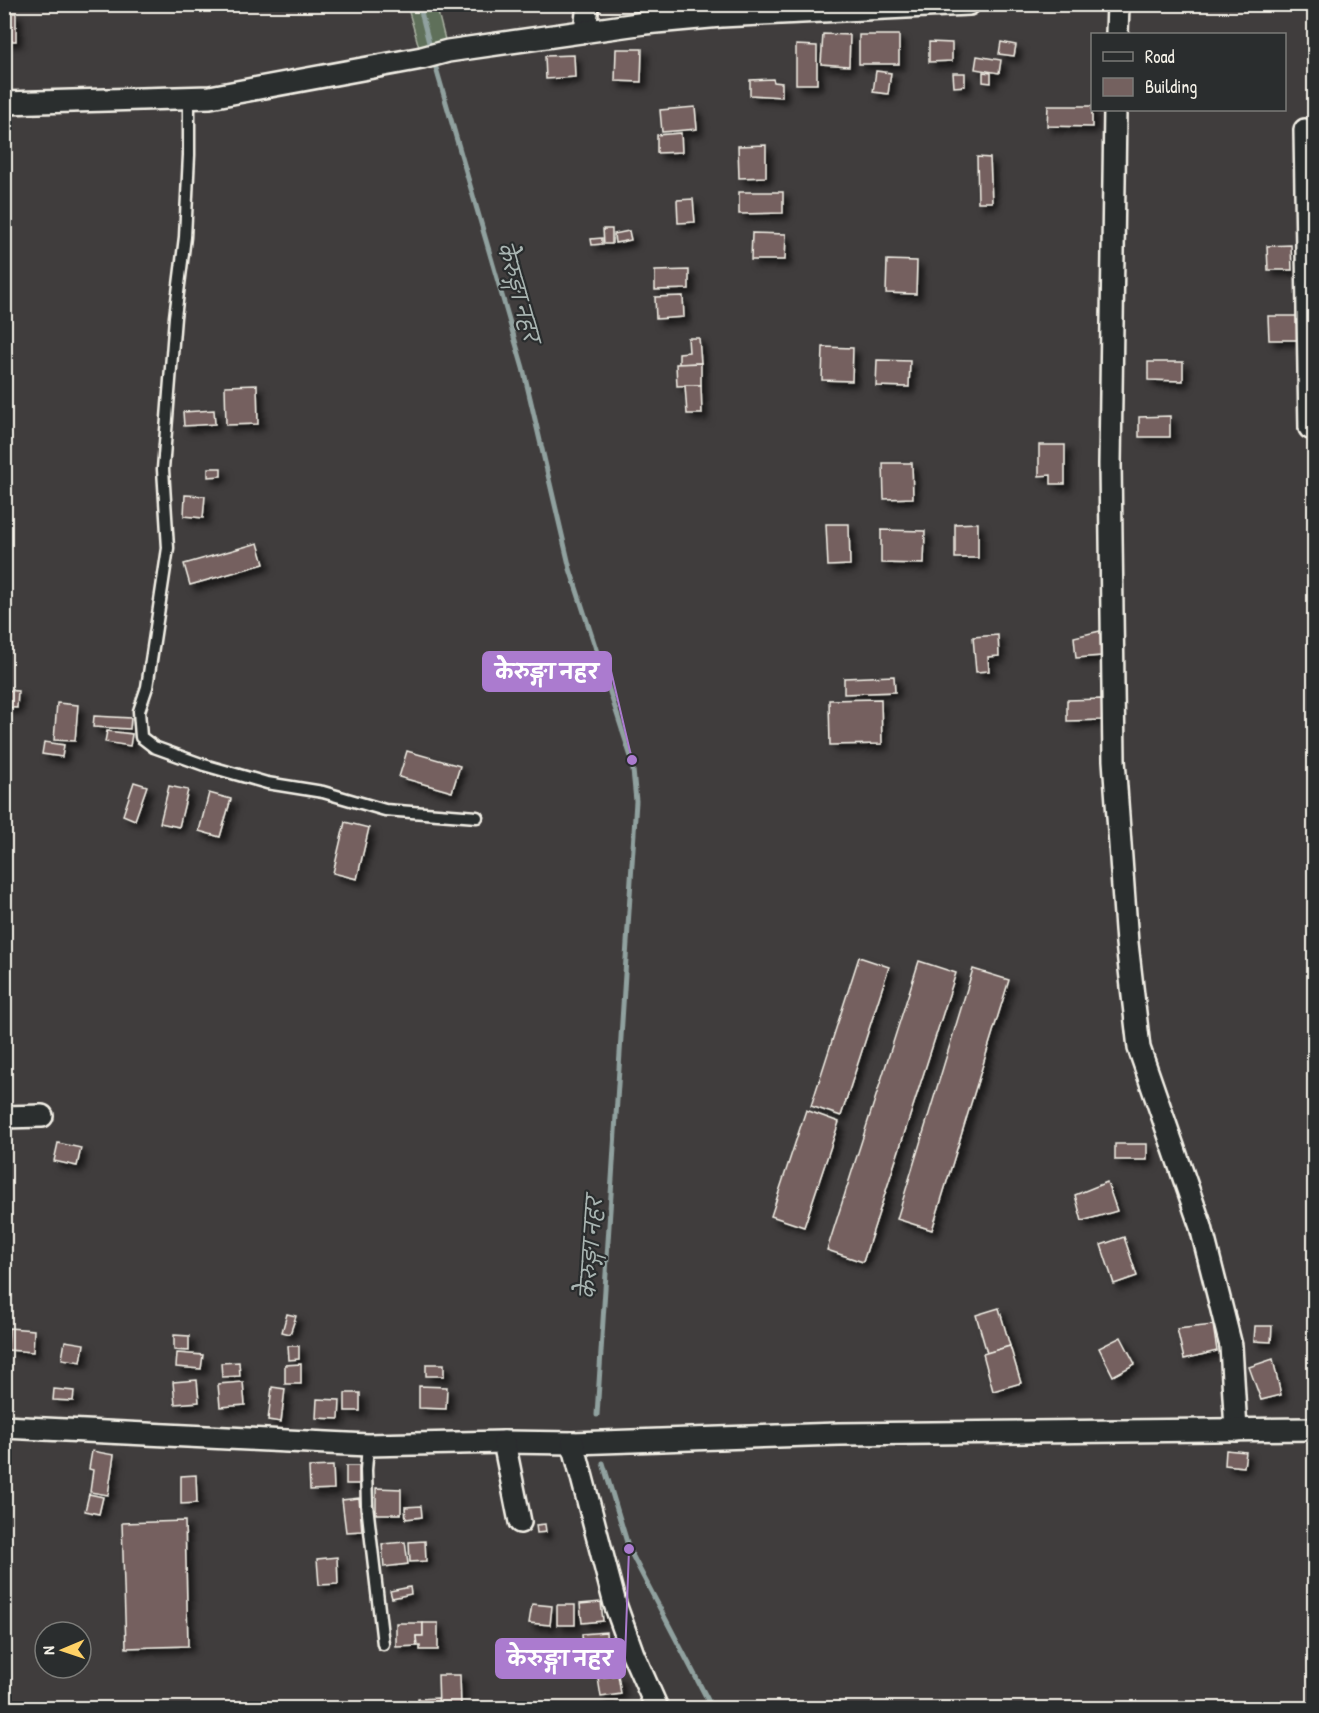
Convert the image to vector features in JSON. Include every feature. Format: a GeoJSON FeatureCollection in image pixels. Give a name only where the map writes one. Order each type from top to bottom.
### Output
{"type":"FeatureCollection","features":[{"type":"Feature","properties":{"kind":"street"},"geometry":{"type":"LineString","coordinates":[[585,31],[588,4]]}},
{"type":"Feature","properties":{"kind":"street"},"geometry":{"type":"LineString","coordinates":[[4,103],[210,97],[422,58],[448,51],[645,23],[721,16],[969,4]]}},
{"type":"Feature","properties":{"kind":"street"},"geometry":{"type":"LineString","coordinates":[[1117,33],[1118,4]]}},
{"type":"Feature","properties":{"kind":"street"},"geometry":{"type":"LineString","coordinates":[[1115,111],[1110,464],[1114,760],[1128,943],[1139,1048],[1201,1227],[1231,1346],[1236,1430]]}},
{"type":"Feature","properties":{"kind":"street"},"geometry":{"type":"LineString","coordinates":[[1305,130],[1311,255],[1310,428]]}},
{"type":"Feature","properties":{"kind":"street"},"geometry":{"type":"LineString","coordinates":[[4,1117],[42,1116]]}},
{"type":"Feature","properties":{"kind":"street"},"geometry":{"type":"LineString","coordinates":[[4,1427],[369,1445],[573,1443],[839,1434],[1314,1429]]}},
{"type":"Feature","properties":{"kind":"street"},"geometry":{"type":"LineString","coordinates":[[504,1442],[520,1522]]}},
{"type":"Feature","properties":{"kind":"street"},"geometry":{"type":"LineString","coordinates":[[573,1443],[615,1604],[633,1654],[657,1708]]}},
{"type":"Feature","properties":{"kind":"lane"},"geometry":{"type":"LineString","coordinates":[[189,98],[185,237],[175,316],[163,469],[168,548],[147,687],[139,711],[141,737],[154,747],[204,765],[267,783],[323,792],[385,810],[477,817]]}},
{"type":"Feature","properties":{"kind":"lane"},"geometry":{"type":"LineString","coordinates":[[369,1445],[366,1470],[367,1505],[383,1644]]}},
{"type":"Feature","properties":{"kind":"green space"},"geometry":{"type":"Polygon","coordinates":[[[407,5],[436,5],[448,51],[422,58],[407,5]]]}},
{"type":"Feature","properties":{"kind":"building"},"geometry":{"type":"Polygon","coordinates":[[[4,13],[16,13],[16,41],[4,41],[4,13]]]}},
{"type":"Feature","properties":{"kind":"building"},"geometry":{"type":"Polygon","coordinates":[[[823,34],[850,35],[849,66],[821,64],[823,34]]]}},
{"type":"Feature","properties":{"kind":"building"},"geometry":{"type":"Polygon","coordinates":[[[859,35],[899,35],[899,64],[859,64],[859,35]]]}},
{"type":"Feature","properties":{"kind":"building"},"geometry":{"type":"Polygon","coordinates":[[[929,42],[952,43],[952,61],[929,62],[929,42]]]}},
{"type":"Feature","properties":{"kind":"building"},"geometry":{"type":"Polygon","coordinates":[[[1001,42],[1016,45],[1014,56],[999,54],[1001,42]]]}},
{"type":"Feature","properties":{"kind":"building"},"geometry":{"type":"Polygon","coordinates":[[[796,45],[817,46],[817,84],[796,84],[796,45]]]}},
{"type":"Feature","properties":{"kind":"building"},"geometry":{"type":"Polygon","coordinates":[[[616,49],[642,49],[641,82],[615,81],[616,49]]]}},
{"type":"Feature","properties":{"kind":"building"},"geometry":{"type":"Polygon","coordinates":[[[574,55],[575,77],[546,79],[545,56],[574,55]]]}},
{"type":"Feature","properties":{"kind":"building"},"geometry":{"type":"Polygon","coordinates":[[[977,56],[1001,60],[999,73],[975,69],[977,56]]]}},
{"type":"Feature","properties":{"kind":"building"},"geometry":{"type":"Polygon","coordinates":[[[876,71],[891,73],[888,94],[873,92],[876,71]]]}},
{"type":"Feature","properties":{"kind":"building"},"geometry":{"type":"Polygon","coordinates":[[[983,72],[991,73],[991,83],[983,82],[983,72]]]}},
{"type":"Feature","properties":{"kind":"building"},"geometry":{"type":"Polygon","coordinates":[[[953,73],[965,73],[965,86],[954,87],[953,73]]]}},
{"type":"Feature","properties":{"kind":"building"},"geometry":{"type":"Polygon","coordinates":[[[773,79],[774,82],[782,83],[782,97],[750,95],[750,80],[773,79]]]}},
{"type":"Feature","properties":{"kind":"building"},"geometry":{"type":"Polygon","coordinates":[[[1048,106],[1091,106],[1092,127],[1047,126],[1048,106]]]}},
{"type":"Feature","properties":{"kind":"building"},"geometry":{"type":"Polygon","coordinates":[[[695,107],[697,129],[662,132],[660,110],[695,107]]]}},
{"type":"Feature","properties":{"kind":"building"},"geometry":{"type":"Polygon","coordinates":[[[681,133],[682,152],[657,153],[657,135],[681,133]]]}},
{"type":"Feature","properties":{"kind":"building"},"geometry":{"type":"Polygon","coordinates":[[[766,145],[766,177],[739,178],[738,146],[766,145]]]}},
{"type":"Feature","properties":{"kind":"building"},"geometry":{"type":"Polygon","coordinates":[[[977,157],[990,158],[992,202],[978,202],[977,157]]]}},
{"type":"Feature","properties":{"kind":"building"},"geometry":{"type":"Polygon","coordinates":[[[739,192],[783,192],[783,213],[739,214],[739,192]]]}},
{"type":"Feature","properties":{"kind":"building"},"geometry":{"type":"Polygon","coordinates":[[[693,199],[695,222],[678,223],[677,200],[693,199]]]}},
{"type":"Feature","properties":{"kind":"building"},"geometry":{"type":"Polygon","coordinates":[[[603,229],[612,229],[612,244],[604,244],[603,229]]]}},
{"type":"Feature","properties":{"kind":"building"},"geometry":{"type":"Polygon","coordinates":[[[629,231],[631,240],[615,243],[614,234],[629,231]]]}},
{"type":"Feature","properties":{"kind":"building"},"geometry":{"type":"Polygon","coordinates":[[[752,233],[786,234],[785,260],[751,260],[752,233]]]}},
{"type":"Feature","properties":{"kind":"building"},"geometry":{"type":"Polygon","coordinates":[[[602,238],[602,244],[592,245],[591,239],[602,238]]]}},
{"type":"Feature","properties":{"kind":"building"},"geometry":{"type":"Polygon","coordinates":[[[1291,245],[1292,270],[1268,270],[1267,246],[1291,245]]]}},
{"type":"Feature","properties":{"kind":"building"},"geometry":{"type":"Polygon","coordinates":[[[887,260],[917,261],[916,294],[886,293],[887,260]]]}},
{"type":"Feature","properties":{"kind":"building"},"geometry":{"type":"Polygon","coordinates":[[[689,270],[689,289],[655,290],[655,271],[689,270]]]}},
{"type":"Feature","properties":{"kind":"building"},"geometry":{"type":"Polygon","coordinates":[[[683,296],[684,317],[656,319],[655,297],[683,296]]]}},
{"type":"Feature","properties":{"kind":"building"},"geometry":{"type":"Polygon","coordinates":[[[1268,316],[1297,316],[1297,340],[1269,340],[1268,316]]]}},
{"type":"Feature","properties":{"kind":"building"},"geometry":{"type":"Polygon","coordinates":[[[688,338],[699,338],[701,363],[679,364],[679,353],[689,352],[688,338]]]}},
{"type":"Feature","properties":{"kind":"building"},"geometry":{"type":"Polygon","coordinates":[[[823,347],[853,348],[852,381],[822,380],[823,347]]]}},
{"type":"Feature","properties":{"kind":"building"},"geometry":{"type":"Polygon","coordinates":[[[877,360],[910,361],[909,387],[876,386],[877,360]]]}},
{"type":"Feature","properties":{"kind":"building"},"geometry":{"type":"Polygon","coordinates":[[[1148,362],[1183,362],[1183,381],[1148,380],[1148,362]]]}},
{"type":"Feature","properties":{"kind":"building"},"geometry":{"type":"Polygon","coordinates":[[[701,363],[701,385],[677,386],[676,364],[701,363]]]}},
{"type":"Feature","properties":{"kind":"building"},"geometry":{"type":"Polygon","coordinates":[[[257,385],[258,424],[226,425],[225,386],[257,385]]]}},
{"type":"Feature","properties":{"kind":"building"},"geometry":{"type":"Polygon","coordinates":[[[685,385],[701,385],[702,414],[687,414],[685,385]]]}},
{"type":"Feature","properties":{"kind":"building"},"geometry":{"type":"Polygon","coordinates":[[[214,410],[215,424],[184,426],[183,412],[214,410]]]}},
{"type":"Feature","properties":{"kind":"building"},"geometry":{"type":"Polygon","coordinates":[[[1170,416],[1170,437],[1139,437],[1139,417],[1170,416]]]}},
{"type":"Feature","properties":{"kind":"building"},"geometry":{"type":"Polygon","coordinates":[[[1039,445],[1065,445],[1065,484],[1051,484],[1051,475],[1039,476],[1039,445]]]}},
{"type":"Feature","properties":{"kind":"building"},"geometry":{"type":"Polygon","coordinates":[[[883,463],[912,463],[913,498],[884,499],[883,463]]]}},
{"type":"Feature","properties":{"kind":"building"},"geometry":{"type":"Polygon","coordinates":[[[208,468],[221,468],[221,476],[208,477],[208,468]]]}},
{"type":"Feature","properties":{"kind":"building"},"geometry":{"type":"Polygon","coordinates":[[[185,495],[205,496],[203,518],[184,516],[185,495]]]}},
{"type":"Feature","properties":{"kind":"building"},"geometry":{"type":"Polygon","coordinates":[[[978,523],[978,558],[955,558],[955,524],[978,523]]]}},
{"type":"Feature","properties":{"kind":"building"},"geometry":{"type":"Polygon","coordinates":[[[826,524],[849,524],[850,565],[828,566],[826,524]]]}},
{"type":"Feature","properties":{"kind":"building"},"geometry":{"type":"Polygon","coordinates":[[[881,530],[925,531],[924,564],[881,563],[881,530]]]}},
{"type":"Feature","properties":{"kind":"building"},"geometry":{"type":"Polygon","coordinates":[[[258,543],[264,564],[190,585],[184,564],[258,543]]]}},
{"type":"Feature","properties":{"kind":"building"},"geometry":{"type":"Polygon","coordinates":[[[1100,631],[1101,656],[1076,658],[1074,637],[1100,631]]]}},
{"type":"Feature","properties":{"kind":"building"},"geometry":{"type":"Polygon","coordinates":[[[998,635],[999,656],[988,657],[989,671],[976,672],[973,637],[998,635]]]}},
{"type":"Feature","properties":{"kind":"building"},"geometry":{"type":"Polygon","coordinates":[[[894,676],[895,692],[844,694],[844,678],[894,676]]]}},
{"type":"Feature","properties":{"kind":"building"},"geometry":{"type":"Polygon","coordinates":[[[4,690],[18,691],[17,708],[4,707],[4,690]]]}},
{"type":"Feature","properties":{"kind":"building"},"geometry":{"type":"Polygon","coordinates":[[[881,699],[882,744],[830,745],[829,700],[881,699]]]}},
{"type":"Feature","properties":{"kind":"building"},"geometry":{"type":"Polygon","coordinates":[[[1102,699],[1103,720],[1067,721],[1067,700],[1102,699]]]}},
{"type":"Feature","properties":{"kind":"building"},"geometry":{"type":"Polygon","coordinates":[[[57,703],[78,705],[75,741],[54,740],[57,703]]]}},
{"type":"Feature","properties":{"kind":"building"},"geometry":{"type":"Polygon","coordinates":[[[94,716],[131,718],[130,729],[93,727],[94,716]]]}},
{"type":"Feature","properties":{"kind":"building"},"geometry":{"type":"Polygon","coordinates":[[[107,731],[132,734],[130,746],[105,742],[107,731]]]}},
{"type":"Feature","properties":{"kind":"building"},"geometry":{"type":"Polygon","coordinates":[[[44,742],[64,745],[62,757],[42,754],[44,742]]]}},
{"type":"Feature","properties":{"kind":"building"},"geometry":{"type":"Polygon","coordinates":[[[407,751],[460,766],[452,792],[399,777],[407,751]]]}},
{"type":"Feature","properties":{"kind":"building"},"geometry":{"type":"Polygon","coordinates":[[[134,782],[147,786],[135,820],[123,815],[134,782]]]}},
{"type":"Feature","properties":{"kind":"building"},"geometry":{"type":"Polygon","coordinates":[[[169,786],[188,790],[179,827],[160,823],[169,786]]]}},
{"type":"Feature","properties":{"kind":"building"},"geometry":{"type":"Polygon","coordinates":[[[209,793],[231,799],[220,837],[199,831],[209,793]]]}},
{"type":"Feature","properties":{"kind":"building"},"geometry":{"type":"Polygon","coordinates":[[[345,822],[369,828],[357,879],[333,873],[345,822]]]}},
{"type":"Feature","properties":{"kind":"building"},"geometry":{"type":"Polygon","coordinates":[[[859,957],[889,967],[841,1116],[811,1106],[859,957]]]}},
{"type":"Feature","properties":{"kind":"building"},"geometry":{"type":"Polygon","coordinates":[[[919,961],[956,973],[863,1262],[827,1250],[919,961]]]}},
{"type":"Feature","properties":{"kind":"building"},"geometry":{"type":"Polygon","coordinates":[[[973,969],[1009,980],[932,1230],[897,1219],[973,969]]]}},
{"type":"Feature","properties":{"kind":"building"},"geometry":{"type":"Polygon","coordinates":[[[806,1110],[839,1122],[804,1227],[771,1216],[806,1110]]]}},
{"type":"Feature","properties":{"kind":"building"},"geometry":{"type":"Polygon","coordinates":[[[58,1143],[81,1148],[77,1166],[54,1161],[58,1143]]]}},
{"type":"Feature","properties":{"kind":"building"},"geometry":{"type":"Polygon","coordinates":[[[1115,1144],[1147,1144],[1147,1160],[1115,1160],[1115,1144]]]}},
{"type":"Feature","properties":{"kind":"building"},"geometry":{"type":"Polygon","coordinates":[[[1107,1182],[1117,1211],[1082,1221],[1075,1195],[1107,1182]]]}},
{"type":"Feature","properties":{"kind":"building"},"geometry":{"type":"Polygon","coordinates":[[[1124,1237],[1137,1276],[1114,1284],[1101,1245],[1124,1237]]]}},
{"type":"Feature","properties":{"kind":"building"},"geometry":{"type":"Polygon","coordinates":[[[999,1308],[1010,1346],[987,1353],[976,1315],[999,1308]]]}},
{"type":"Feature","properties":{"kind":"building"},"geometry":{"type":"Polygon","coordinates":[[[287,1314],[296,1316],[290,1334],[282,1332],[287,1314]]]}},
{"type":"Feature","properties":{"kind":"building"},"geometry":{"type":"Polygon","coordinates":[[[1213,1325],[1217,1351],[1184,1359],[1177,1329],[1213,1325]]]}},
{"type":"Feature","properties":{"kind":"building"},"geometry":{"type":"Polygon","coordinates":[[[1255,1326],[1272,1326],[1271,1342],[1254,1341],[1255,1326]]]}},
{"type":"Feature","properties":{"kind":"building"},"geometry":{"type":"Polygon","coordinates":[[[9,1328],[34,1330],[33,1352],[8,1350],[9,1328]]]}},
{"type":"Feature","properties":{"kind":"building"},"geometry":{"type":"Polygon","coordinates":[[[174,1335],[189,1336],[189,1351],[174,1350],[174,1335]]]}},
{"type":"Feature","properties":{"kind":"building"},"geometry":{"type":"Polygon","coordinates":[[[1121,1337],[1135,1364],[1113,1376],[1099,1348],[1121,1337]]]}},
{"type":"Feature","properties":{"kind":"building"},"geometry":{"type":"Polygon","coordinates":[[[65,1341],[84,1344],[81,1362],[62,1359],[65,1341]]]}},
{"type":"Feature","properties":{"kind":"building"},"geometry":{"type":"Polygon","coordinates":[[[288,1346],[299,1346],[299,1359],[289,1360],[288,1346]]]}},
{"type":"Feature","properties":{"kind":"building"},"geometry":{"type":"Polygon","coordinates":[[[1010,1346],[1021,1383],[993,1391],[983,1354],[1010,1346]]]}},
{"type":"Feature","properties":{"kind":"building"},"geometry":{"type":"Polygon","coordinates":[[[177,1353],[203,1355],[201,1369],[176,1367],[177,1353]]]}},
{"type":"Feature","properties":{"kind":"building"},"geometry":{"type":"Polygon","coordinates":[[[1273,1359],[1281,1395],[1261,1400],[1249,1367],[1273,1359]]]}},
{"type":"Feature","properties":{"kind":"building"},"geometry":{"type":"Polygon","coordinates":[[[239,1362],[240,1376],[222,1377],[221,1363],[239,1362]]]}},
{"type":"Feature","properties":{"kind":"building"},"geometry":{"type":"Polygon","coordinates":[[[301,1364],[301,1384],[285,1384],[285,1365],[301,1364]]]}},
{"type":"Feature","properties":{"kind":"building"},"geometry":{"type":"Polygon","coordinates":[[[426,1364],[444,1364],[444,1376],[426,1376],[426,1364]]]}},
{"type":"Feature","properties":{"kind":"building"},"geometry":{"type":"Polygon","coordinates":[[[197,1380],[199,1402],[175,1404],[173,1382],[197,1380]]]}},
{"type":"Feature","properties":{"kind":"building"},"geometry":{"type":"Polygon","coordinates":[[[243,1382],[245,1405],[220,1407],[218,1384],[243,1382]]]}},
{"type":"Feature","properties":{"kind":"building"},"geometry":{"type":"Polygon","coordinates":[[[419,1386],[447,1387],[446,1409],[419,1408],[419,1386]]]}},
{"type":"Feature","properties":{"kind":"building"},"geometry":{"type":"Polygon","coordinates":[[[272,1387],[285,1389],[281,1422],[268,1420],[272,1387]]]}},
{"type":"Feature","properties":{"kind":"building"},"geometry":{"type":"Polygon","coordinates":[[[54,1389],[74,1391],[73,1401],[53,1400],[54,1389]]]}},
{"type":"Feature","properties":{"kind":"building"},"geometry":{"type":"Polygon","coordinates":[[[345,1393],[360,1393],[360,1411],[345,1411],[345,1393]]]}},
{"type":"Feature","properties":{"kind":"building"},"geometry":{"type":"Polygon","coordinates":[[[317,1399],[340,1400],[339,1419],[316,1418],[317,1399]]]}},
{"type":"Feature","properties":{"kind":"building"},"geometry":{"type":"Polygon","coordinates":[[[1226,1450],[1246,1452],[1244,1467],[1225,1465],[1226,1450]]]}},
{"type":"Feature","properties":{"kind":"building"},"geometry":{"type":"Polygon","coordinates":[[[92,1451],[114,1455],[108,1495],[90,1492],[93,1470],[89,1469],[92,1451]]]}},
{"type":"Feature","properties":{"kind":"building"},"geometry":{"type":"Polygon","coordinates":[[[1314,1451],[1314,1467],[1311,1467],[1314,1451]]]}},
{"type":"Feature","properties":{"kind":"building"},"geometry":{"type":"Polygon","coordinates":[[[333,1466],[334,1489],[310,1490],[309,1467],[333,1466]]]}},
{"type":"Feature","properties":{"kind":"building"},"geometry":{"type":"Polygon","coordinates":[[[346,1466],[359,1466],[359,1484],[346,1484],[346,1466]]]}},
{"type":"Feature","properties":{"kind":"building"},"geometry":{"type":"Polygon","coordinates":[[[196,1475],[197,1503],[181,1504],[181,1476],[196,1475]]]}},
{"type":"Feature","properties":{"kind":"building"},"geometry":{"type":"Polygon","coordinates":[[[376,1488],[401,1489],[401,1514],[376,1514],[376,1488]]]}},
{"type":"Feature","properties":{"kind":"building"},"geometry":{"type":"Polygon","coordinates":[[[89,1494],[103,1497],[99,1514],[85,1511],[89,1494]]]}},
{"type":"Feature","properties":{"kind":"building"},"geometry":{"type":"Polygon","coordinates":[[[359,1498],[362,1531],[346,1532],[342,1500],[359,1498]]]}},
{"type":"Feature","properties":{"kind":"building"},"geometry":{"type":"Polygon","coordinates":[[[421,1506],[422,1517],[406,1519],[405,1507],[421,1506]]]}},
{"type":"Feature","properties":{"kind":"building"},"geometry":{"type":"Polygon","coordinates":[[[185,1521],[188,1646],[126,1648],[122,1523],[185,1521]]]}},
{"type":"Feature","properties":{"kind":"building"},"geometry":{"type":"Polygon","coordinates":[[[545,1524],[546,1532],[537,1533],[536,1525],[545,1524]]]}},
{"type":"Feature","properties":{"kind":"building"},"geometry":{"type":"Polygon","coordinates":[[[425,1541],[426,1561],[410,1562],[409,1542],[425,1541]]]}},
{"type":"Feature","properties":{"kind":"building"},"geometry":{"type":"Polygon","coordinates":[[[405,1542],[408,1564],[384,1567],[382,1544],[405,1542]]]}},
{"type":"Feature","properties":{"kind":"building"},"geometry":{"type":"Polygon","coordinates":[[[337,1557],[338,1584],[319,1585],[317,1559],[337,1557]]]}},
{"type":"Feature","properties":{"kind":"building"},"geometry":{"type":"Polygon","coordinates":[[[410,1587],[411,1594],[392,1598],[390,1591],[410,1587]]]}},
{"type":"Feature","properties":{"kind":"building"},"geometry":{"type":"Polygon","coordinates":[[[601,1602],[603,1621],[582,1623],[580,1604],[601,1602]]]}},
{"type":"Feature","properties":{"kind":"building"},"geometry":{"type":"Polygon","coordinates":[[[532,1604],[552,1606],[550,1625],[529,1623],[532,1604]]]}},
{"type":"Feature","properties":{"kind":"building"},"geometry":{"type":"Polygon","coordinates":[[[557,1605],[575,1605],[575,1625],[557,1625],[557,1605]]]}},
{"type":"Feature","properties":{"kind":"building"},"geometry":{"type":"Polygon","coordinates":[[[396,1623],[423,1623],[423,1636],[416,1636],[417,1646],[396,1647],[396,1623]]]}},
{"type":"Feature","properties":{"kind":"building"},"geometry":{"type":"Polygon","coordinates":[[[423,1623],[438,1623],[438,1650],[420,1650],[420,1646],[417,1646],[416,1636],[423,1636],[423,1623]]]}},
{"type":"Feature","properties":{"kind":"building"},"geometry":{"type":"Polygon","coordinates":[[[606,1632],[607,1648],[583,1650],[582,1634],[606,1632]]]}},
{"type":"Feature","properties":{"kind":"building"},"geometry":{"type":"Polygon","coordinates":[[[438,1675],[460,1675],[461,1708],[439,1708],[438,1675]]]}},
{"type":"Feature","properties":{"kind":"building"},"geometry":{"type":"Polygon","coordinates":[[[618,1675],[621,1694],[601,1697],[598,1678],[618,1675]]]}},
{"type":"Feature","properties":{"kind":"building"},"geometry":{"type":"Polygon","coordinates":[[[438,1698],[439,1708],[418,1708],[418,1699],[438,1698]]]}},
{"type":"Feature","properties":{"kind":"building"},"geometry":{"type":"Polygon","coordinates":[[[622,1704],[623,1708],[602,1708],[602,1706],[622,1704]]]}},
{"type":"Feature","properties":{"kind":"waterway","name":"केेरुङ्गा नहर"},"geometry":{"type":"LineString","coordinates":[[419,4],[429,43]]}},
{"type":"Feature","properties":{"kind":"waterway","name":"केेरुङ्गा नहर"},"geometry":{"type":"LineString","coordinates":[[436,68],[523,368],[570,569],[632,760],[636,801],[597,1415]]}},
{"type":"Feature","properties":{"kind":"waterway"},"geometry":{"type":"LineString","coordinates":[[603,1463],[629,1549],[712,1708]]}},
{"type":"Feature","properties":{"kind":"place","name":"केेरुङ्गा नहर"},"geometry":{"type":"Point","coordinates":[632,760]}},
{"type":"Feature","properties":{"kind":"place","name":"केरुङ्गा नहर"},"geometry":{"type":"Point","coordinates":[629,1549]}}]}
